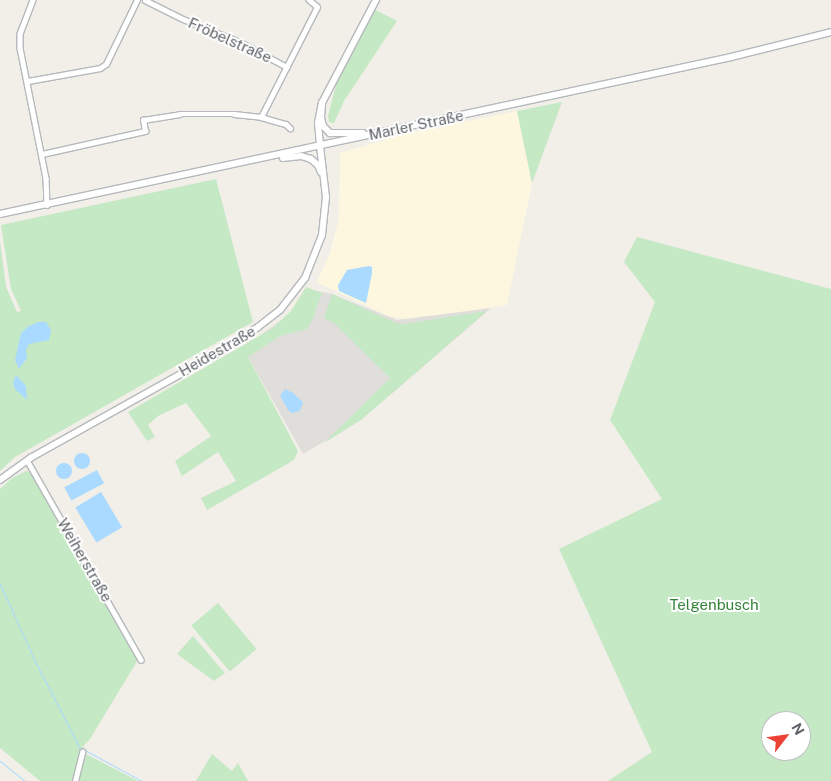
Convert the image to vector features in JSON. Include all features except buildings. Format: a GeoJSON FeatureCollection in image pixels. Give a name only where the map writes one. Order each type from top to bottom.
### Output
{"type":"FeatureCollection","features":[{"type":"Feature","properties":{"kind":"main road","name":"Marler Straße"},"geometry":{"type":"LineString","coordinates":[[0,214],[731,58],[831,32]]}},
{"type":"Feature","properties":{"kind":"main road"},"geometry":{"type":"LineString","coordinates":[[322,103],[321,118],[323,126],[330,133],[374,134]]}},
{"type":"Feature","properties":{"kind":"main road","name":"Heidestraße"},"geometry":{"type":"LineString","coordinates":[[0,480],[27,460],[213,356],[276,314],[292,296],[312,264],[324,228],[326,197],[320,146]]}},
{"type":"Feature","properties":{"kind":"main road"},"geometry":{"type":"LineString","coordinates":[[262,159],[301,156],[311,159],[318,166],[326,197]]}},
{"type":"Feature","properties":{"kind":"street"},"geometry":{"type":"LineString","coordinates":[[33,0],[20,34],[20,48],[42,154],[46,178],[47,205]]}},
{"type":"Feature","properties":{"kind":"street"},"geometry":{"type":"LineString","coordinates":[[28,81],[100,68],[106,64],[137,0]]}},
{"type":"Feature","properties":{"kind":"street","name":"Fröbelstraße"},"geometry":{"type":"LineString","coordinates":[[145,0],[183,19],[240,42],[287,67]]}},
{"type":"Feature","properties":{"kind":"street"},"geometry":{"type":"LineString","coordinates":[[261,117],[316,4],[308,0]]}},
{"type":"Feature","properties":{"kind":"street"},"geometry":{"type":"LineString","coordinates":[[320,146],[318,123],[322,103],[376,0]]}},
{"type":"Feature","properties":{"kind":"street"},"geometry":{"type":"LineString","coordinates":[[42,154],[145,131],[143,120],[202,112],[261,117],[286,124],[290,128]]}},
{"type":"Feature","properties":{"kind":"street","name":"Weiherstraße"},"geometry":{"type":"LineString","coordinates":[[27,460],[141,660]]}},
{"type":"Feature","properties":{"kind":"street"},"geometry":{"type":"LineString","coordinates":[[75,781],[82,752]]}},
{"type":"Feature","properties":{"kind":"shaded area"},"geometry":{"type":"Polygon","coordinates":[[[517,111],[532,183],[507,305],[411,320],[388,316],[317,282],[330,253],[339,218],[340,153],[412,132],[517,111]]]}},
{"type":"Feature","properties":{"kind":"shaded area"},"geometry":{"type":"Polygon","coordinates":[[[308,289],[332,294],[397,320],[491,308],[395,391],[349,427],[303,454],[243,348],[292,312],[308,289]]]}},
{"type":"Feature","properties":{"kind":"green space"},"geometry":{"type":"Polygon","coordinates":[[[372,8],[397,21],[344,101],[334,123],[329,122],[328,116],[340,70],[372,8]]]}},
{"type":"Feature","properties":{"kind":"green space"},"geometry":{"type":"Polygon","coordinates":[[[562,102],[532,183],[517,111],[562,102]]]}},
{"type":"Feature","properties":{"kind":"green space"},"geometry":{"type":"Polygon","coordinates":[[[216,179],[253,322],[15,457],[0,471],[0,241],[6,287],[17,312],[21,311],[11,289],[1,225],[216,179]]]}},
{"type":"Feature","properties":{"kind":"green space","name":"Telgenbusch"},"geometry":{"type":"Polygon","coordinates":[[[637,237],[831,289],[831,781],[608,781],[652,752],[559,549],[662,499],[610,420],[655,302],[624,262],[637,237]]]}},
{"type":"Feature","properties":{"kind":"green space"},"geometry":{"type":"Polygon","coordinates":[[[306,287],[322,293],[312,321],[307,329],[280,336],[248,357],[298,451],[294,460],[207,510],[201,498],[236,481],[218,452],[182,476],[175,461],[211,436],[186,403],[158,416],[148,425],[155,437],[147,441],[128,412],[273,328],[291,311],[306,287]]]}},
{"type":"Feature","properties":{"kind":"green space"},"geometry":{"type":"Polygon","coordinates":[[[332,294],[396,323],[404,324],[487,311],[361,420],[324,443],[390,378],[335,324],[324,318],[332,294]]]}},
{"type":"Feature","properties":{"kind":"green space"},"geometry":{"type":"Polygon","coordinates":[[[26,471],[32,472],[139,658],[90,739],[84,745],[82,752],[138,781],[40,781],[0,748],[0,489],[12,478],[26,471]]]}},
{"type":"Feature","properties":{"kind":"green space"},"geometry":{"type":"Polygon","coordinates":[[[218,603],[257,649],[230,671],[191,625],[218,603]]]}},
{"type":"Feature","properties":{"kind":"green space"},"geometry":{"type":"Polygon","coordinates":[[[193,636],[225,673],[214,681],[177,654],[193,636]]]}},
{"type":"Feature","properties":{"kind":"green space"},"geometry":{"type":"Polygon","coordinates":[[[212,754],[232,771],[238,763],[248,781],[196,781],[212,754]]]}},
{"type":"Feature","properties":{"kind":"water"},"geometry":{"type":"Polygon","coordinates":[[[372,267],[372,273],[366,303],[339,291],[338,285],[347,270],[372,267]]]}},
{"type":"Feature","properties":{"kind":"water"},"geometry":{"type":"Polygon","coordinates":[[[39,322],[46,322],[51,330],[49,340],[29,344],[26,350],[27,358],[19,369],[15,360],[21,333],[29,326],[39,322]]]}},
{"type":"Feature","properties":{"kind":"water"},"geometry":{"type":"Polygon","coordinates":[[[16,375],[26,386],[27,400],[15,389],[13,383],[16,375]]]}},
{"type":"Feature","properties":{"kind":"water"},"geometry":{"type":"Polygon","coordinates":[[[285,389],[303,402],[300,411],[291,413],[288,410],[280,396],[285,389]]]}},
{"type":"Feature","properties":{"kind":"water"},"geometry":{"type":"Polygon","coordinates":[[[79,453],[85,453],[90,458],[88,467],[79,469],[74,464],[74,458],[79,453]]]}},
{"type":"Feature","properties":{"kind":"water"},"geometry":{"type":"Polygon","coordinates":[[[61,463],[67,463],[72,468],[70,477],[61,479],[56,474],[56,468],[61,463]]]}},
{"type":"Feature","properties":{"kind":"water"},"geometry":{"type":"Polygon","coordinates":[[[97,470],[104,483],[71,501],[64,487],[97,470]]]}},
{"type":"Feature","properties":{"kind":"water"},"geometry":{"type":"Polygon","coordinates":[[[101,492],[122,527],[96,543],[75,507],[101,492]]]}},
{"type":"Feature","properties":{"kind":"waterway"},"geometry":{"type":"LineString","coordinates":[[0,584],[35,661],[79,747],[142,781]]}},
{"type":"Feature","properties":{"kind":"waterway"},"geometry":{"type":"LineString","coordinates":[[0,761],[25,781]]}}]}
